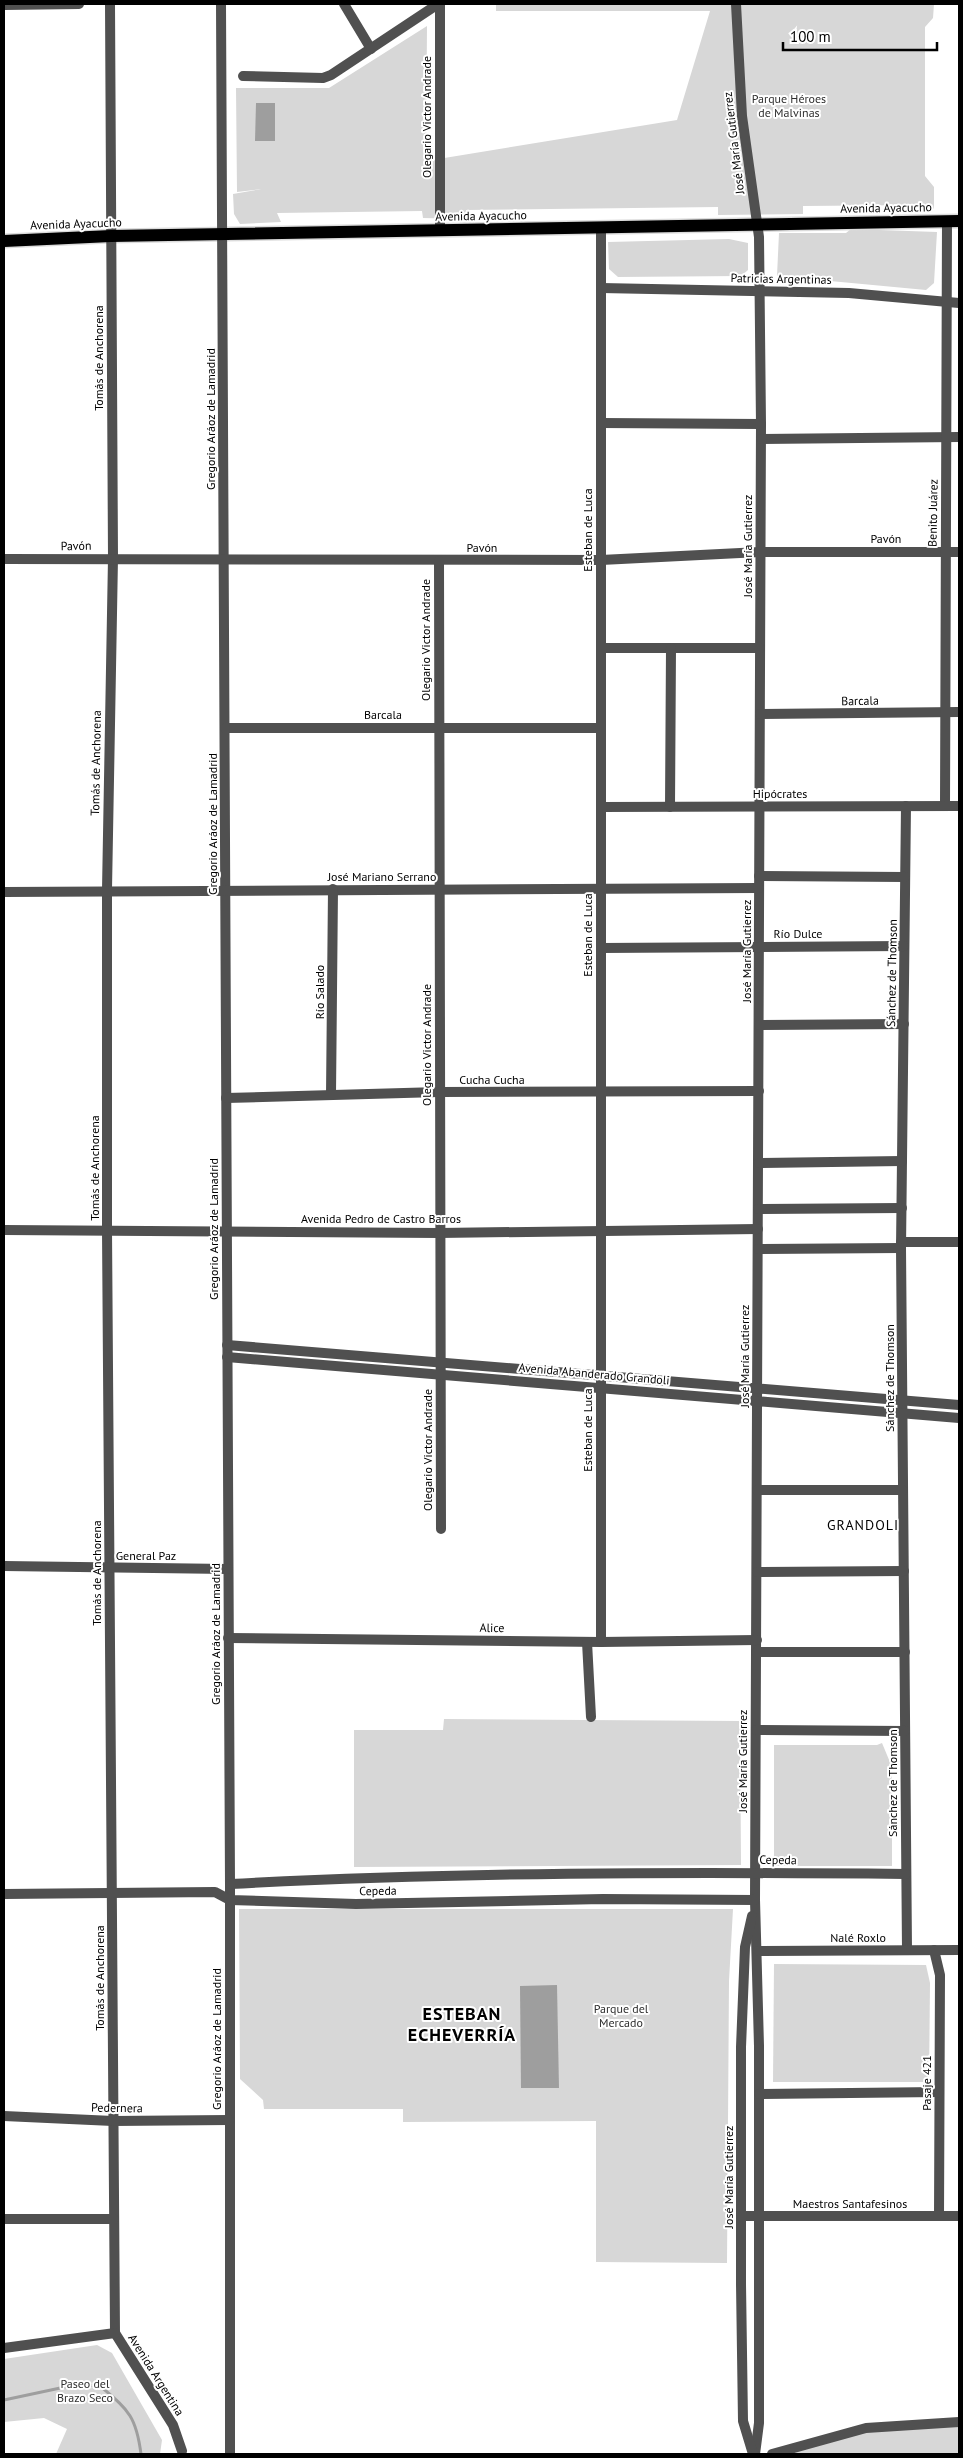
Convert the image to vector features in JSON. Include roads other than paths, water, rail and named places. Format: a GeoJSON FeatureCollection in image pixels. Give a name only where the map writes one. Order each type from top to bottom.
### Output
{"type":"FeatureCollection","features":[{"type":"Feature","properties":{"kind":"main road","name":"Avenida Ayacucho"},"geometry":{"type":"LineString","coordinates":[[4,241],[111,236],[953,221]]}},
{"type":"Feature","properties":{"kind":"street"},"geometry":{"type":"LineString","coordinates":[[4,5],[79,4]]}},
{"type":"Feature","properties":{"kind":"street","name":"Tomás de Anchorena"},"geometry":{"type":"LineString","coordinates":[[110,4],[112,558],[107,890],[107,1230],[115,2333]]}},
{"type":"Feature","properties":{"kind":"street","name":"Gregorio Aráoz de Lamadrid"},"geometry":{"type":"LineString","coordinates":[[222,4],[230,1884],[230,2454]]}},
{"type":"Feature","properties":{"kind":"street"},"geometry":{"type":"LineString","coordinates":[[344,4],[371,49]]}},
{"type":"Feature","properties":{"kind":"street"},"geometry":{"type":"LineString","coordinates":[[243,76],[323,78],[439,4]]}},
{"type":"Feature","properties":{"kind":"street","name":"Olegario Victor Andrade"},"geometry":{"type":"LineString","coordinates":[[439,4],[440,231]]}},
{"type":"Feature","properties":{"kind":"street","name":"José María Gutierrez"},"geometry":{"type":"LineString","coordinates":[[736,4],[742,116],[757,224],[760,290],[761,424],[755,1872],[758,1950],[759,2423],[754,2454]]}},
{"type":"Feature","properties":{"kind":"street","name":"Benito Juárez"},"geometry":{"type":"LineString","coordinates":[[945,806],[946,302],[953,221]]}},
{"type":"Feature","properties":{"kind":"street","name":"Esteban de Luca"},"geometry":{"type":"LineString","coordinates":[[601,227],[601,1642]]}},
{"type":"Feature","properties":{"kind":"street","name":"Patricias Argentinas"},"geometry":{"type":"LineString","coordinates":[[601,288],[849,293],[959,302]]}},
{"type":"Feature","properties":{"kind":"street"},"geometry":{"type":"LineString","coordinates":[[601,423],[761,424]]}},
{"type":"Feature","properties":{"kind":"street"},"geometry":{"type":"LineString","coordinates":[[761,439],[959,437]]}},
{"type":"Feature","properties":{"kind":"street","name":"Pavón"},"geometry":{"type":"LineString","coordinates":[[4,559],[601,560],[760,552],[959,552]]}},
{"type":"Feature","properties":{"kind":"street","name":"Olegario Victor Andrade"},"geometry":{"type":"LineString","coordinates":[[439,560],[441,1529]]}},
{"type":"Feature","properties":{"kind":"street"},"geometry":{"type":"LineString","coordinates":[[601,648],[760,648]]}},
{"type":"Feature","properties":{"kind":"street"},"geometry":{"type":"LineString","coordinates":[[670,807],[671,648]]}},
{"type":"Feature","properties":{"kind":"street","name":"Barcala"},"geometry":{"type":"LineString","coordinates":[[760,714],[959,712]]}},
{"type":"Feature","properties":{"kind":"street","name":"Barcala"},"geometry":{"type":"LineString","coordinates":[[225,728],[601,728]]}},
{"type":"Feature","properties":{"kind":"street","name":"Sánchez de Thomson"},"geometry":{"type":"LineString","coordinates":[[906,806],[901,1245],[907,1950]]}},
{"type":"Feature","properties":{"kind":"street","name":"Hipócrates"},"geometry":{"type":"LineString","coordinates":[[601,807],[959,806]]}},
{"type":"Feature","properties":{"kind":"street"},"geometry":{"type":"LineString","coordinates":[[759,876],[905,877]]}},
{"type":"Feature","properties":{"kind":"street","name":"José Mariano Serrano"},"geometry":{"type":"LineString","coordinates":[[4,892],[760,888]]}},
{"type":"Feature","properties":{"kind":"street","name":"Río Salado"},"geometry":{"type":"LineString","coordinates":[[331,1095],[333,889]]}},
{"type":"Feature","properties":{"kind":"street","name":"Río Dulce"},"geometry":{"type":"LineString","coordinates":[[601,948],[904,946]]}},
{"type":"Feature","properties":{"kind":"street"},"geometry":{"type":"LineString","coordinates":[[759,1025],[904,1024]]}},
{"type":"Feature","properties":{"kind":"street","name":"Cucha Cucha"},"geometry":{"type":"LineString","coordinates":[[226,1098],[439,1092],[759,1091]]}},
{"type":"Feature","properties":{"kind":"street"},"geometry":{"type":"LineString","coordinates":[[759,1163],[902,1162]]}},
{"type":"Feature","properties":{"kind":"street"},"geometry":{"type":"LineString","coordinates":[[758,1209],[902,1208]]}},
{"type":"Feature","properties":{"kind":"street","name":"Avenida Pedro de Castro Barros"},"geometry":{"type":"LineString","coordinates":[[4,1230],[439,1233],[758,1229]]}},
{"type":"Feature","properties":{"kind":"street"},"geometry":{"type":"LineString","coordinates":[[758,1249],[959,1242]]}},
{"type":"Feature","properties":{"kind":"street","name":"Avenida Abanderado Grandoli"},"geometry":{"type":"LineString","coordinates":[[227,1345],[959,1405]]}},
{"type":"Feature","properties":{"kind":"street","name":"Avenida Abanderado Grandoli"},"geometry":{"type":"LineString","coordinates":[[227,1357],[959,1418]]}},
{"type":"Feature","properties":{"kind":"street"},"geometry":{"type":"LineString","coordinates":[[758,1490],[903,1490]]}},
{"type":"Feature","properties":{"kind":"street","name":"General Paz"},"geometry":{"type":"LineString","coordinates":[[4,1566],[228,1569]]}},
{"type":"Feature","properties":{"kind":"street"},"geometry":{"type":"LineString","coordinates":[[757,1572],[904,1571]]}},
{"type":"Feature","properties":{"kind":"street","name":"Alice"},"geometry":{"type":"LineString","coordinates":[[228,1638],[586,1642],[756,1640]]}},
{"type":"Feature","properties":{"kind":"street"},"geometry":{"type":"LineString","coordinates":[[586,1642],[591,1716]]}},
{"type":"Feature","properties":{"kind":"street"},"geometry":{"type":"LineString","coordinates":[[756,1652],[905,1652]]}},
{"type":"Feature","properties":{"kind":"street"},"geometry":{"type":"LineString","coordinates":[[756,1730],[905,1730]]}},
{"type":"Feature","properties":{"kind":"street","name":"Cepeda"},"geometry":{"type":"LineString","coordinates":[[230,1884],[354,1877],[571,1872],[906,1874]]}},
{"type":"Feature","properties":{"kind":"street","name":"Cepeda"},"geometry":{"type":"LineString","coordinates":[[4,1894],[215,1892],[230,1900],[356,1904],[603,1899],[755,1900]]}},
{"type":"Feature","properties":{"kind":"street","name":"José María Gutierrez"},"geometry":{"type":"LineString","coordinates":[[754,2454],[743,2421],[741,2216],[742,2047],[745,1947],[755,1900]]}},
{"type":"Feature","properties":{"kind":"street","name":"Nalé Roxlo"},"geometry":{"type":"LineString","coordinates":[[758,1950],[959,1950]]}},
{"type":"Feature","properties":{"kind":"street","name":"Pasaje 421"},"geometry":{"type":"LineString","coordinates":[[934,1950],[940,1975],[939,2216]]}},
{"type":"Feature","properties":{"kind":"street"},"geometry":{"type":"LineString","coordinates":[[759,2094],[939,2092]]}},
{"type":"Feature","properties":{"kind":"street","name":"Pedernera"},"geometry":{"type":"LineString","coordinates":[[4,2116],[113,2121],[229,2120]]}},
{"type":"Feature","properties":{"kind":"street","name":"Maestros Santafesinos"},"geometry":{"type":"LineString","coordinates":[[741,2216],[959,2216]]}},
{"type":"Feature","properties":{"kind":"street"},"geometry":{"type":"LineString","coordinates":[[4,2219],[114,2219]]}},
{"type":"Feature","properties":{"kind":"street","name":"Avenida Argentina"},"geometry":{"type":"LineString","coordinates":[[4,2348],[115,2333],[172,2425],[182,2451]]}},
{"type":"Feature","properties":{"kind":"street"},"geometry":{"type":"LineString","coordinates":[[772,2454],[866,2428],[959,2422]]}},
{"type":"Feature","properties":{"kind":"waterway"},"geometry":{"type":"LineString","coordinates":[[4,2400],[65,2387],[99,2385],[129,2414],[136,2430],[141,2454]]}},
{"type":"Feature","properties":{"kind":"district","name":"GRANDOLI"},"geometry":{"type":"Point","coordinates":[863,1525]}},
{"type":"Feature","properties":{"kind":"district","name":"ESTEBAN ECHEVERRÍA"},"geometry":{"type":"Point","coordinates":[462,2024]}},
{"type":"Feature","properties":{"kind":"park label","name":"Parque Héroes de Malvinas"},"geometry":{"type":"Point","coordinates":[789,106]}},
{"type":"Feature","properties":{"kind":"park label","name":"Parque del Mercado"},"geometry":{"type":"Point","coordinates":[621,2016]}},
{"type":"Feature","properties":{"kind":"park label","name":"Paseo del Brazo Seco"},"geometry":{"type":"Point","coordinates":[85,2391]}}]}
